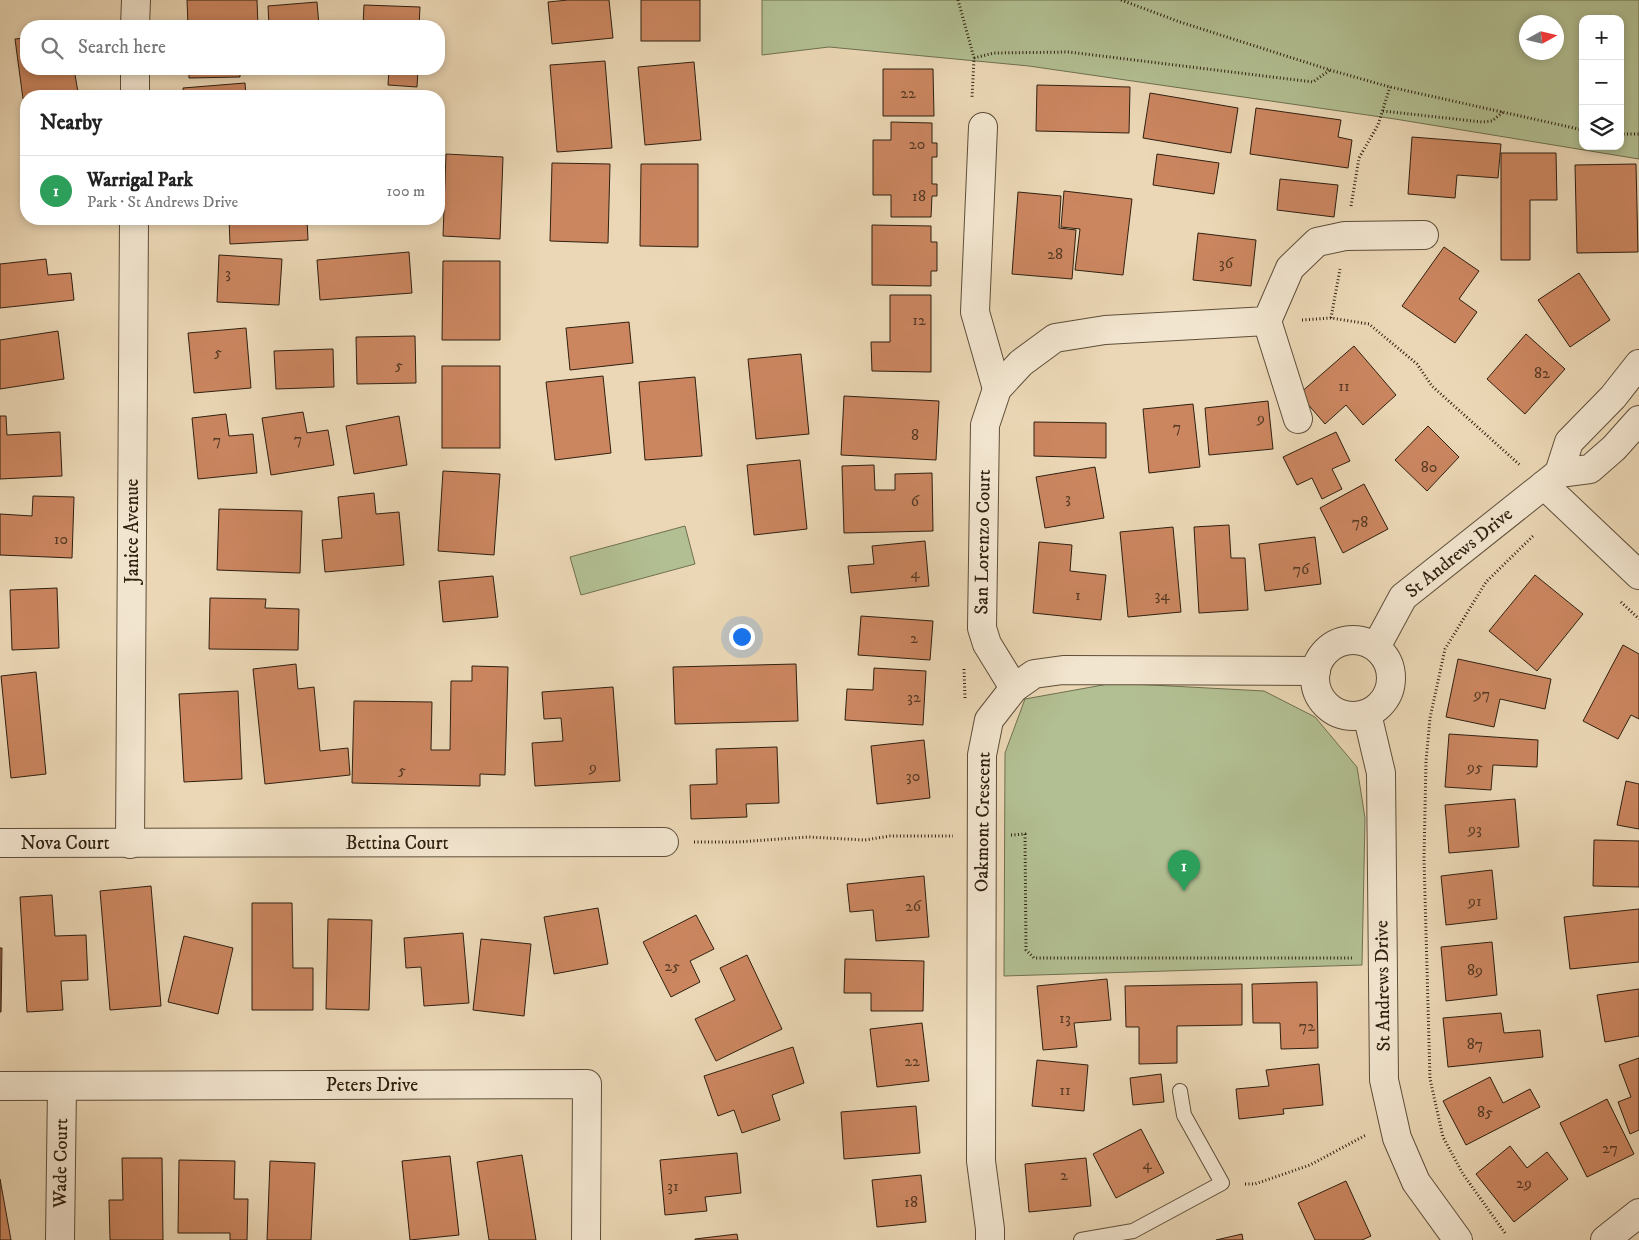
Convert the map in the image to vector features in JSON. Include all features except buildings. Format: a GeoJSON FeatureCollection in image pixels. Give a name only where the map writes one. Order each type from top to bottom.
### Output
{"type":"FeatureCollection","features":[{"type":"Feature","properties":{"kind":"street"},"geometry":{"type":"LineString","coordinates":[[136,0],[136,20]]}},
{"type":"Feature","properties":{"kind":"street"},"geometry":{"type":"LineString","coordinates":[[135,75],[135,90]]}},
{"type":"Feature","properties":{"kind":"street"},"geometry":{"type":"LineString","coordinates":[[983,127],[974,312],[998,389]]}},
{"type":"Feature","properties":{"kind":"street","name":"Janice Avenue"},"geometry":{"type":"LineString","coordinates":[[130,844],[134,225]]}},
{"type":"Feature","properties":{"kind":"street"},"geometry":{"type":"LineString","coordinates":[[1298,419],[1266,322],[1290,268],[1317,242],[1345,236],[1424,234]]}},
{"type":"Feature","properties":{"kind":"street","name":"San Lorenzo Court"},"geometry":{"type":"LineString","coordinates":[[1014,688],[987,644],[982,628],[985,426],[998,389],[1021,363],[1055,338],[1105,330],[1266,322]]}},
{"type":"Feature","properties":{"kind":"street"},"geometry":{"type":"LineString","coordinates":[[1551,479],[1569,442],[1613,397],[1639,364]]}},
{"type":"Feature","properties":{"kind":"street"},"geometry":{"type":"LineString","coordinates":[[1551,479],[1590,469],[1614,448],[1639,420]]}},
{"type":"Feature","properties":{"kind":"street"},"geometry":{"type":"LineString","coordinates":[[1551,479],[1639,575]]}},
{"type":"Feature","properties":{"kind":"street","name":"St Andrews Drive"},"geometry":{"type":"LineString","coordinates":[[1376,647],[1403,597],[1551,479]]}},
{"type":"Feature","properties":{"kind":"street"},"geometry":{"type":"LineString","coordinates":[[1350,639],[1364,640],[1376,647],[1386,658],[1391,670],[1392,684],[1387,696],[1379,707],[1367,714],[1354,716],[1340,714],[1329,707],[1320,697],[1316,684],[1316,671],[1319,661],[1327,650],[1338,642],[1350,639]]}},
{"type":"Feature","properties":{"kind":"street","name":"Oakmont Crescent"},"geometry":{"type":"LineString","coordinates":[[990,1240],[981,1161],[982,755],[989,720],[1014,688],[1034,674],[1063,670],[1316,671]]}},
{"type":"Feature","properties":{"kind":"street","name":"St Andrews Drive"},"geometry":{"type":"LineString","coordinates":[[1367,714],[1381,773],[1384,1080],[1397,1138],[1416,1182],[1458,1240]]}},
{"type":"Feature","properties":{"kind":"street","name":"Bettina Court"},"geometry":{"type":"LineString","coordinates":[[130,844],[664,842]]}},
{"type":"Feature","properties":{"kind":"street","name":"Nova Court"},"geometry":{"type":"LineString","coordinates":[[0,843],[130,844]]}},
{"type":"Feature","properties":{"kind":"street","name":"Peters Drive"},"geometry":{"type":"LineString","coordinates":[[0,1086],[588,1084],[586,1240]]}},
{"type":"Feature","properties":{"kind":"street","name":"Wade Court"},"geometry":{"type":"LineString","coordinates":[[60,1240],[62,1086]]}},
{"type":"Feature","properties":{"kind":"street"},"geometry":{"type":"LineString","coordinates":[[1605,1240],[1639,1213]]}},
{"type":"Feature","properties":{"kind":"lane"},"geometry":{"type":"LineString","coordinates":[[1081,1240],[1133,1231],[1222,1182],[1184,1115],[1180,1091]]}},
{"type":"Feature","properties":{"kind":"path"},"geometry":{"type":"LineString","coordinates":[[958,0],[974,58],[972,110],[983,127]]}},
{"type":"Feature","properties":{"kind":"path"},"geometry":{"type":"LineString","coordinates":[[1121,0],[1180,22],[1330,70],[1390,87],[1579,129]]}},
{"type":"Feature","properties":{"kind":"path"},"geometry":{"type":"LineString","coordinates":[[974,58],[994,53],[1069,52],[1313,82],[1330,70]]}},
{"type":"Feature","properties":{"kind":"path"},"geometry":{"type":"LineString","coordinates":[[1331,318],[1359,158],[1378,125],[1390,87]]}},
{"type":"Feature","properties":{"kind":"path"},"geometry":{"type":"LineString","coordinates":[[1383,111],[1482,122],[1492,120],[1503,112]]}},
{"type":"Feature","properties":{"kind":"path"},"geometry":{"type":"LineString","coordinates":[[1624,134],[1639,134]]}},
{"type":"Feature","properties":{"kind":"path"},"geometry":{"type":"LineString","coordinates":[[1266,322],[1331,318],[1369,324],[1417,364],[1432,386],[1503,450],[1551,479]]}},
{"type":"Feature","properties":{"kind":"path"},"geometry":{"type":"LineString","coordinates":[[1505,1233],[1463,1174],[1443,1137],[1430,1079],[1424,858],[1426,761],[1430,718],[1445,649],[1486,582],[1540,529]]}},
{"type":"Feature","properties":{"kind":"path"},"geometry":{"type":"LineString","coordinates":[[1619,601],[1639,619]]}},
{"type":"Feature","properties":{"kind":"path"},"geometry":{"type":"LineString","coordinates":[[664,842],[738,842],[808,837],[865,840],[890,836],[1025,834],[1026,950],[1034,958],[1383,958]]}},
{"type":"Feature","properties":{"kind":"path"},"geometry":{"type":"LineString","coordinates":[[1222,1182],[1256,1184],[1310,1165],[1352,1144],[1393,1119]]}},
{"type":"Feature","properties":{"kind":"green space"},"geometry":{"type":"Polygon","coordinates":[[[762,0],[1639,0],[1639,159],[1584,150],[1624,150],[1624,15],[1579,15],[1579,149],[1395,119],[1029,66],[829,47],[762,55],[762,0]]]}},
{"type":"Feature","properties":{"kind":"green space"},"geometry":{"type":"Polygon","coordinates":[[[685,526],[695,564],[581,595],[570,557],[685,526]]]}},
{"type":"Feature","properties":{"kind":"green space"},"geometry":{"type":"Polygon","coordinates":[[[1114,683],[1264,691],[1315,717],[1357,767],[1365,818],[1362,965],[1004,976],[1005,753],[1025,699],[1114,683]]]}},
{"type":"Feature","properties":{"kind":"place","name":"Warrigal Park"},"geometry":{"type":"Point","coordinates":[1184,891]}}]}
